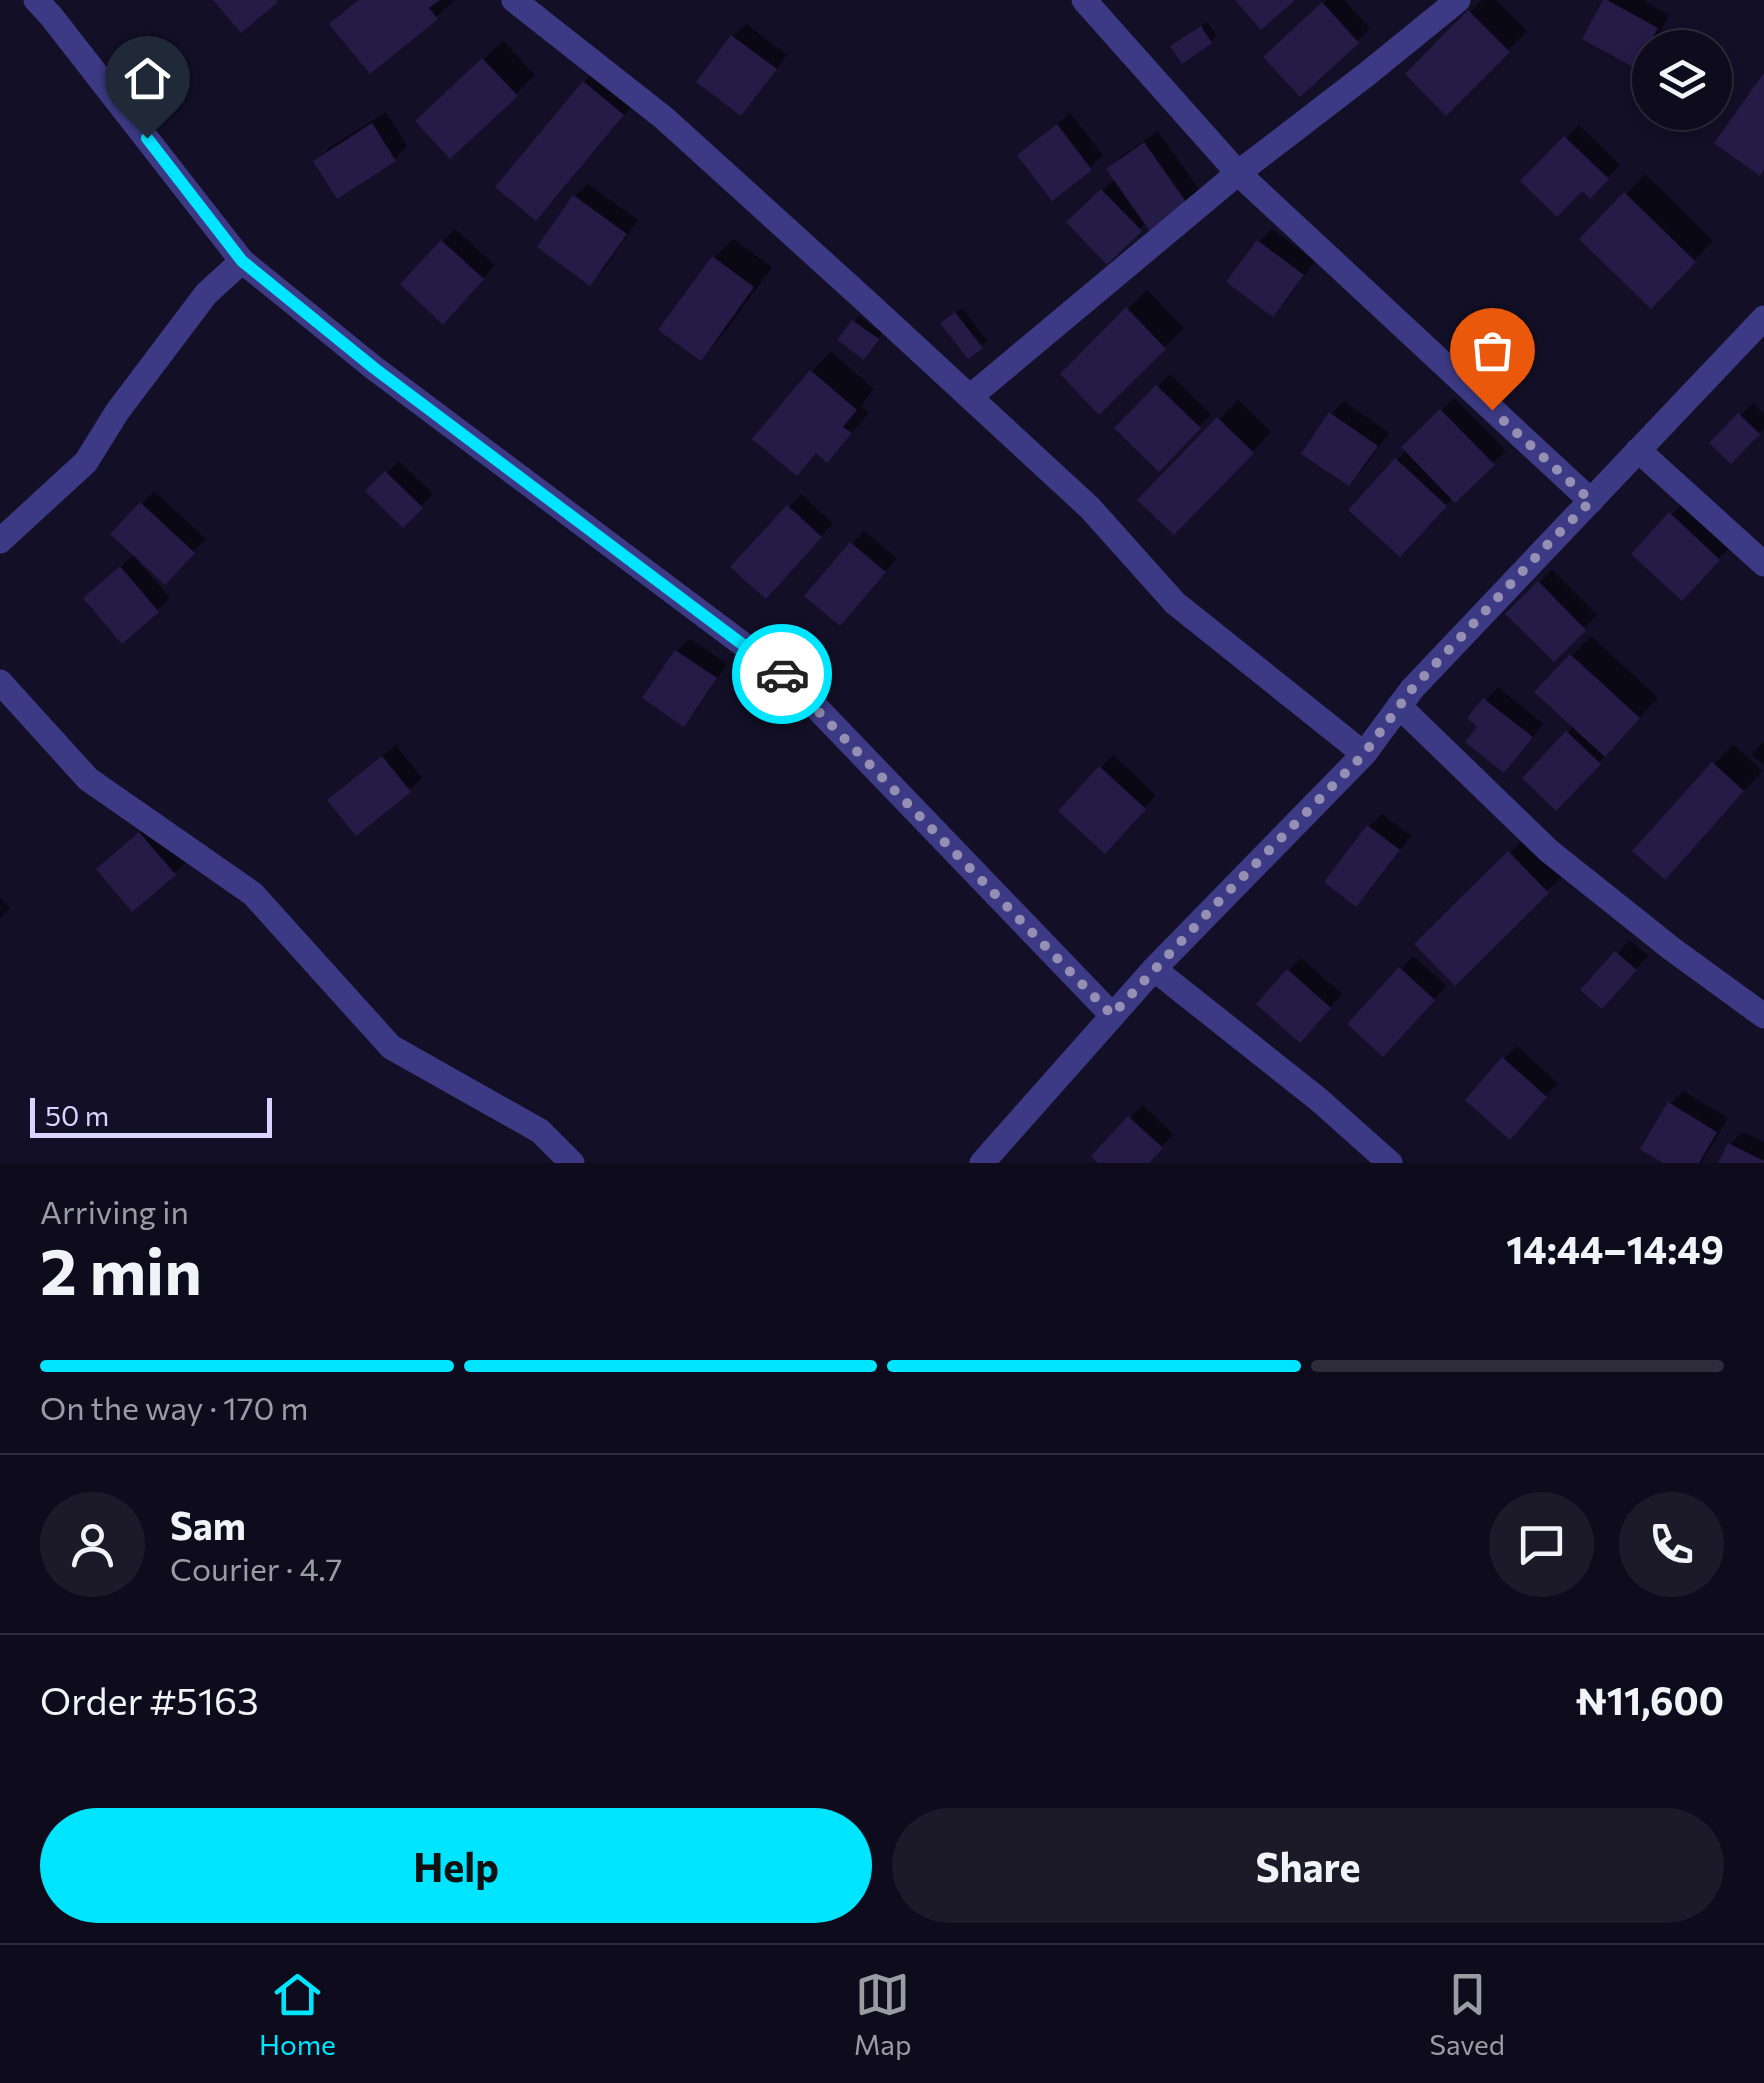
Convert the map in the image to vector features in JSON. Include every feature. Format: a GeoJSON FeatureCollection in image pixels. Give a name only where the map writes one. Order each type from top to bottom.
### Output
{"type":"FeatureCollection","features":[{"type":"Feature","properties":{"kind":"street"},"geometry":{"type":"LineString","coordinates":[[36,0],[242,261],[374,368],[788,678],[1112,1015]]}},
{"type":"Feature","properties":{"kind":"street"},"geometry":{"type":"LineString","coordinates":[[514,0],[664,118],[970,397],[1090,508],[1175,603],[1364,754]]}},
{"type":"Feature","properties":{"kind":"street"},"geometry":{"type":"LineString","coordinates":[[1084,0],[1238,173],[1591,501]]}},
{"type":"Feature","properties":{"kind":"street"},"geometry":{"type":"LineString","coordinates":[[970,397],[1238,173],[1458,0]]}},
{"type":"Feature","properties":{"kind":"street"},"geometry":{"type":"LineString","coordinates":[[0,541],[86,462],[116,412],[206,294],[242,261]]}},
{"type":"Feature","properties":{"kind":"street"},"geometry":{"type":"LineString","coordinates":[[982,1163],[1154,969],[1364,754],[1399,706],[1764,318]]}},
{"type":"Feature","properties":{"kind":"street"},"geometry":{"type":"LineString","coordinates":[[1638,450],[1764,564]]}},
{"type":"Feature","properties":{"kind":"street"},"geometry":{"type":"LineString","coordinates":[[0,682],[88,779],[253,894],[391,1047],[540,1131],[572,1163]]}},
{"type":"Feature","properties":{"kind":"street"},"geometry":{"type":"LineString","coordinates":[[1399,706],[1549,851],[1764,1016]]}},
{"type":"Feature","properties":{"kind":"street"},"geometry":{"type":"LineString","coordinates":[[1154,969],[1318,1099],[1390,1163]]}},
{"type":"Feature","properties":{"kind":"building"},"geometry":{"type":"Polygon","coordinates":[[[213,0],[276,0],[278,2],[241,33],[213,0]]]}},
{"type":"Feature","properties":{"kind":"building"},"geometry":{"type":"Polygon","coordinates":[[[358,0],[440,0],[429,8],[438,19],[370,74],[329,24],[358,0]]]}},
{"type":"Feature","properties":{"kind":"building"},"geometry":{"type":"Polygon","coordinates":[[[1235,0],[1295,0],[1261,30],[1235,0]]]}},
{"type":"Feature","properties":{"kind":"building"},"geometry":{"type":"Polygon","coordinates":[[[1603,0],[1658,28],[1632,30],[1632,66],[1582,39],[1603,0]]]}},
{"type":"Feature","properties":{"kind":"building"},"geometry":{"type":"Polygon","coordinates":[[[1322,2],[1359,43],[1300,97],[1263,57],[1322,2]]]}},
{"type":"Feature","properties":{"kind":"building"},"geometry":{"type":"Polygon","coordinates":[[[1468,10],[1510,52],[1446,116],[1405,74],[1468,10]]]}},
{"type":"Feature","properties":{"kind":"building"},"geometry":{"type":"Polygon","coordinates":[[[1201,26],[1212,43],[1182,64],[1170,46],[1201,26]]]}},
{"type":"Feature","properties":{"kind":"building"},"geometry":{"type":"Polygon","coordinates":[[[731,35],[777,69],[741,116],[696,82],[731,35]]]}},
{"type":"Feature","properties":{"kind":"building"},"geometry":{"type":"Polygon","coordinates":[[[482,58],[518,96],[450,159],[415,121],[482,58]]]}},
{"type":"Feature","properties":{"kind":"building"},"geometry":{"type":"Polygon","coordinates":[[[1764,73],[1764,169],[1760,176],[1714,143],[1723,130],[1732,130],[1732,118],[1764,73]]]}},
{"type":"Feature","properties":{"kind":"building"},"geometry":{"type":"Polygon","coordinates":[[[583,81],[624,115],[536,221],[495,187],[583,81]]]}},
{"type":"Feature","properties":{"kind":"building"},"geometry":{"type":"Polygon","coordinates":[[[372,123],[396,161],[337,199],[313,161],[372,123]]]}},
{"type":"Feature","properties":{"kind":"building"},"geometry":{"type":"Polygon","coordinates":[[[1057,124],[1092,170],[1052,201],[1017,155],[1057,124]]]}},
{"type":"Feature","properties":{"kind":"building"},"geometry":{"type":"Polygon","coordinates":[[[1564,136],[1609,179],[1590,199],[1582,191],[1557,217],[1520,181],[1564,136]]]}},
{"type":"Feature","properties":{"kind":"building"},"geometry":{"type":"Polygon","coordinates":[[[1144,142],[1189,206],[1151,233],[1106,169],[1144,142]]]}},
{"type":"Feature","properties":{"kind":"building"},"geometry":{"type":"Polygon","coordinates":[[[1101,189],[1142,231],[1107,265],[1066,222],[1101,189]]]}},
{"type":"Feature","properties":{"kind":"building"},"geometry":{"type":"Polygon","coordinates":[[[1624,192],[1696,262],[1651,309],[1579,239],[1624,192]]]}},
{"type":"Feature","properties":{"kind":"building"},"geometry":{"type":"Polygon","coordinates":[[[573,195],[627,234],[590,286],[537,247],[573,195]]]}},
{"type":"Feature","properties":{"kind":"building"},"geometry":{"type":"Polygon","coordinates":[[[441,240],[484,279],[443,325],[400,284],[441,240]]]}},
{"type":"Feature","properties":{"kind":"building"},"geometry":{"type":"Polygon","coordinates":[[[1257,240],[1304,275],[1273,317],[1226,282],[1257,240]]]}},
{"type":"Feature","properties":{"kind":"building"},"geometry":{"type":"Polygon","coordinates":[[[712,256],[754,287],[701,361],[658,330],[712,256]]]}},
{"type":"Feature","properties":{"kind":"building"},"geometry":{"type":"Polygon","coordinates":[[[1126,307],[1166,349],[1099,415],[1060,374],[1126,307]]]}},
{"type":"Feature","properties":{"kind":"building"},"geometry":{"type":"Polygon","coordinates":[[[955,312],[983,348],[968,359],[940,323],[955,312]]]}},
{"type":"Feature","properties":{"kind":"building"},"geometry":{"type":"Polygon","coordinates":[[[852,320],[879,339],[864,360],[837,340],[852,320]]]}},
{"type":"Feature","properties":{"kind":"building"},"geometry":{"type":"Polygon","coordinates":[[[810,370],[857,410],[843,427],[852,433],[827,463],[816,453],[797,476],[752,439],[810,370]]]}},
{"type":"Feature","properties":{"kind":"building"},"geometry":{"type":"Polygon","coordinates":[[[1156,385],[1201,428],[1159,472],[1114,428],[1156,385]]]}},
{"type":"Feature","properties":{"kind":"building"},"geometry":{"type":"Polygon","coordinates":[[[1440,409],[1495,465],[1455,503],[1401,447],[1440,409]]]}},
{"type":"Feature","properties":{"kind":"building"},"geometry":{"type":"Polygon","coordinates":[[[1329,412],[1378,446],[1349,486],[1301,454],[1329,412]]]}},
{"type":"Feature","properties":{"kind":"building"},"geometry":{"type":"Polygon","coordinates":[[[1738,413],[1760,434],[1731,464],[1709,443],[1738,413]]]}},
{"type":"Feature","properties":{"kind":"building"},"geometry":{"type":"Polygon","coordinates":[[[1217,417],[1254,453],[1174,535],[1137,500],[1217,417]]]}},
{"type":"Feature","properties":{"kind":"building"},"geometry":{"type":"Polygon","coordinates":[[[1395,458],[1447,506],[1400,557],[1348,510],[1395,458]]]}},
{"type":"Feature","properties":{"kind":"building"},"geometry":{"type":"Polygon","coordinates":[[[385,471],[423,508],[403,528],[365,491],[385,471]]]}},
{"type":"Feature","properties":{"kind":"building"},"geometry":{"type":"Polygon","coordinates":[[[140,502],[195,553],[165,585],[110,534],[140,502]]]}},
{"type":"Feature","properties":{"kind":"building"},"geometry":{"type":"Polygon","coordinates":[[[787,505],[822,537],[766,599],[730,567],[787,505]]]}},
{"type":"Feature","properties":{"kind":"building"},"geometry":{"type":"Polygon","coordinates":[[[1669,512],[1720,560],[1682,601],[1631,554],[1669,512]]]}},
{"type":"Feature","properties":{"kind":"building"},"geometry":{"type":"Polygon","coordinates":[[[850,542],[886,572],[840,626],[804,596],[850,542]]]}},
{"type":"Feature","properties":{"kind":"building"},"geometry":{"type":"Polygon","coordinates":[[[120,566],[159,612],[122,644],[83,598],[120,566]]]}},
{"type":"Feature","properties":{"kind":"building"},"geometry":{"type":"Polygon","coordinates":[[[1538,581],[1586,630],[1554,662],[1505,614],[1538,581]]]}},
{"type":"Feature","properties":{"kind":"building"},"geometry":{"type":"Polygon","coordinates":[[[675,650],[717,678],[684,727],[642,698],[675,650]]]}},
{"type":"Feature","properties":{"kind":"building"},"geometry":{"type":"Polygon","coordinates":[[[1570,654],[1640,718],[1605,757],[1534,692],[1570,654]]]}},
{"type":"Feature","properties":{"kind":"building"},"geometry":{"type":"Polygon","coordinates":[[[1483,698],[1533,737],[1504,773],[1465,742],[1477,727],[1467,718],[1483,698]]]}},
{"type":"Feature","properties":{"kind":"building"},"geometry":{"type":"Polygon","coordinates":[[[1566,731],[1601,764],[1556,811],[1522,778],[1566,731]]]}},
{"type":"Feature","properties":{"kind":"building"},"geometry":{"type":"Polygon","coordinates":[[[382,756],[411,792],[356,836],[327,800],[382,756]]]}},
{"type":"Feature","properties":{"kind":"building"},"geometry":{"type":"Polygon","coordinates":[[[1712,762],[1744,791],[1665,880],[1632,851],[1712,762]]]}},
{"type":"Feature","properties":{"kind":"building"},"geometry":{"type":"Polygon","coordinates":[[[1099,766],[1146,809],[1105,854],[1058,811],[1099,766]]]}},
{"type":"Feature","properties":{"kind":"building"},"geometry":{"type":"Polygon","coordinates":[[[1367,825],[1400,850],[1356,907],[1324,882],[1367,825]]]}},
{"type":"Feature","properties":{"kind":"building"},"geometry":{"type":"Polygon","coordinates":[[[139,832],[176,875],[132,912],[96,869],[139,832]]]}},
{"type":"Feature","properties":{"kind":"building"},"geometry":{"type":"Polygon","coordinates":[[[1508,851],[1549,893],[1455,986],[1414,944],[1508,851]]]}},
{"type":"Feature","properties":{"kind":"building"},"geometry":{"type":"Polygon","coordinates":[[[1615,951],[1637,970],[1602,1009],[1580,990],[1615,951]]]}},
{"type":"Feature","properties":{"kind":"building"},"geometry":{"type":"Polygon","coordinates":[[[1399,967],[1435,1000],[1383,1057],[1347,1024],[1399,967]]]}},
{"type":"Feature","properties":{"kind":"building"},"geometry":{"type":"Polygon","coordinates":[[[1287,969],[1331,1008],[1300,1043],[1256,1004],[1287,969]]]}},
{"type":"Feature","properties":{"kind":"building"},"geometry":{"type":"Polygon","coordinates":[[[1502,1057],[1547,1097],[1510,1140],[1465,1100],[1502,1057]]]}},
{"type":"Feature","properties":{"kind":"building"},"geometry":{"type":"Polygon","coordinates":[[[1668,1102],[1717,1132],[1699,1163],[1663,1163],[1640,1149],[1668,1102]]]}},
{"type":"Feature","properties":{"kind":"building"},"geometry":{"type":"Polygon","coordinates":[[[1128,1116],[1163,1148],[1149,1163],[1098,1163],[1091,1156],[1128,1116]]]}},
{"type":"Feature","properties":{"kind":"building"},"geometry":{"type":"Polygon","coordinates":[[[1728,1143],[1764,1161],[1764,1163],[1718,1163],[1728,1143]]]}},
{"type":"Feature","properties":{"kind":"way so far"},"geometry":{"type":"LineString","coordinates":[[782,674],[1112,1015],[1364,754],[1412,689],[1591,501],[1492,410]]}},
{"type":"Feature","properties":{"kind":"route"},"geometry":{"type":"LineString","coordinates":[[147,138],[242,261],[374,368],[782,674]]}}]}
